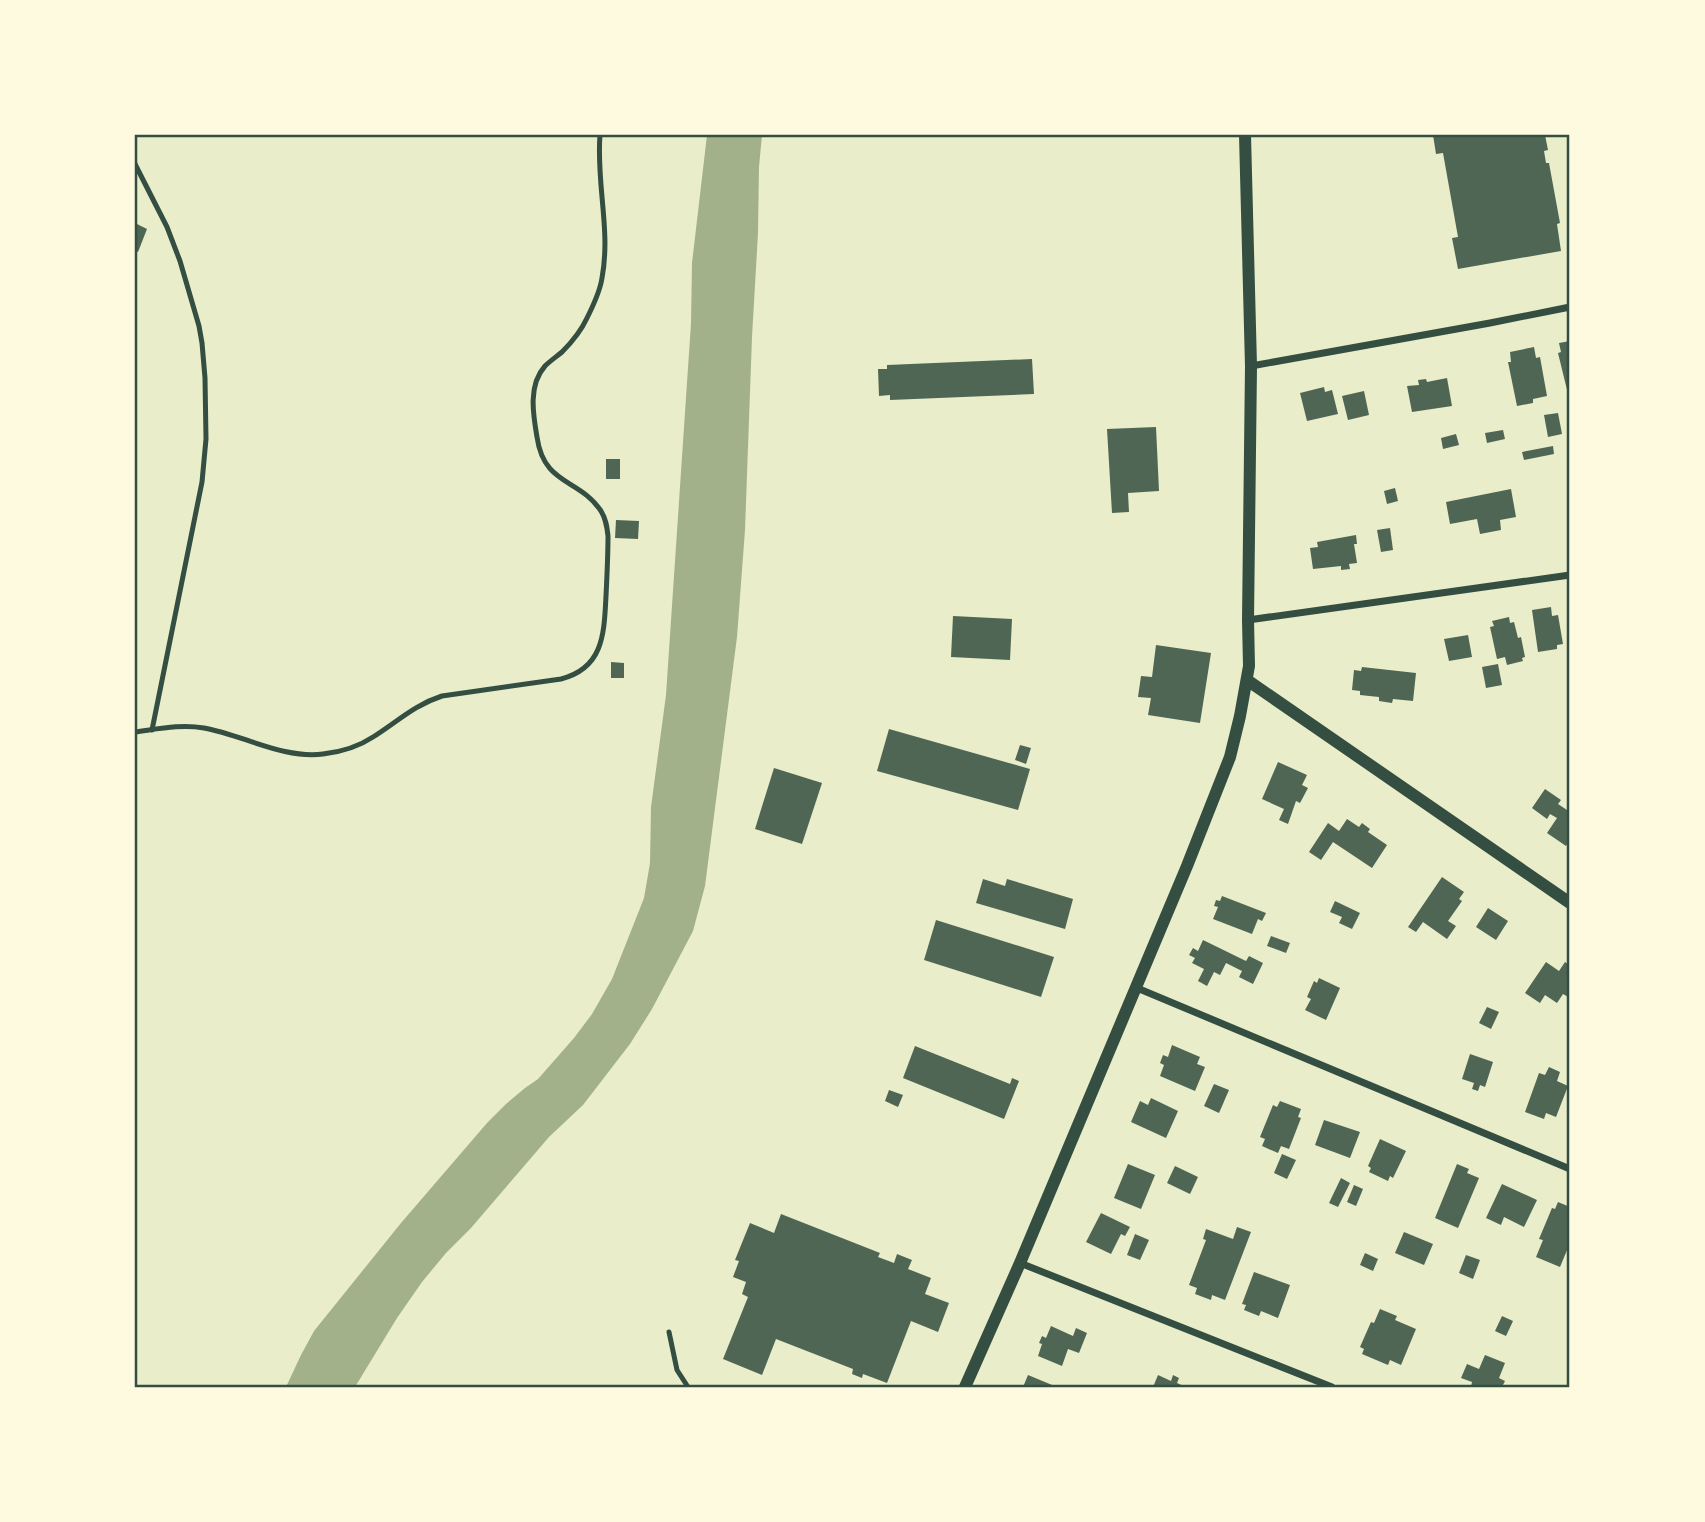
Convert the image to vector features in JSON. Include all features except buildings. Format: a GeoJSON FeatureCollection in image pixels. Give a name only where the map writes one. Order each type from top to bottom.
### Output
{"type":"FeatureCollection","features":[{"type":"Feature","properties":{"kind":"street"},"geometry":{"type":"LineString","coordinates":[[965,1387],[1138,988],[1230,757],[1240,716],[1249,666],[1251,366],[1245,135]]}},
{"type":"Feature","properties":{"kind":"street"},"geometry":{"type":"LineString","coordinates":[[1251,366],[1570,307]]}},
{"type":"Feature","properties":{"kind":"street"},"geometry":{"type":"LineString","coordinates":[[1248,620],[1570,575]]}},
{"type":"Feature","properties":{"kind":"street"},"geometry":{"type":"LineString","coordinates":[[1247,680],[1570,903]]}},
{"type":"Feature","properties":{"kind":"street"},"geometry":{"type":"LineString","coordinates":[[1138,988],[1570,1169]]}},
{"type":"Feature","properties":{"kind":"street"},"geometry":{"type":"LineString","coordinates":[[1020,1263],[1332,1387]]}},
{"type":"Feature","properties":{"kind":"lane"},"geometry":{"type":"LineString","coordinates":[[135,732],[188,726],[207,728],[302,755],[336,752],[372,738],[407,712],[429,700],[574,676],[591,662],[598,652],[605,623],[608,536],[606,522],[594,503],[555,475],[542,458],[537,438],[533,393],[540,372],[564,350],[582,328],[602,281],[606,240],[599,177],[600,135]]}},
{"type":"Feature","properties":{"kind":"lane"},"geometry":{"type":"LineString","coordinates":[[135,164],[167,227],[180,261],[199,326],[205,378],[206,439],[202,482],[152,730]]}},
{"type":"Feature","properties":{"kind":"lane"},"geometry":{"type":"LineString","coordinates":[[669,1332],[677,1370],[688,1387]]}},
{"type":"Feature","properties":{"kind":"shaded area"},"geometry":{"type":"Polygon","coordinates":[[[707,135],[762,135],[745,530],[737,637],[705,886],[693,931],[652,1009],[630,1044],[583,1105],[549,1137],[422,1282],[355,1387],[286,1387],[314,1331],[401,1223],[487,1123],[538,1079],[592,1014],[612,979],[644,898],[650,863],[651,807],[666,695],[691,323],[692,263],[707,135]]]}}]}
